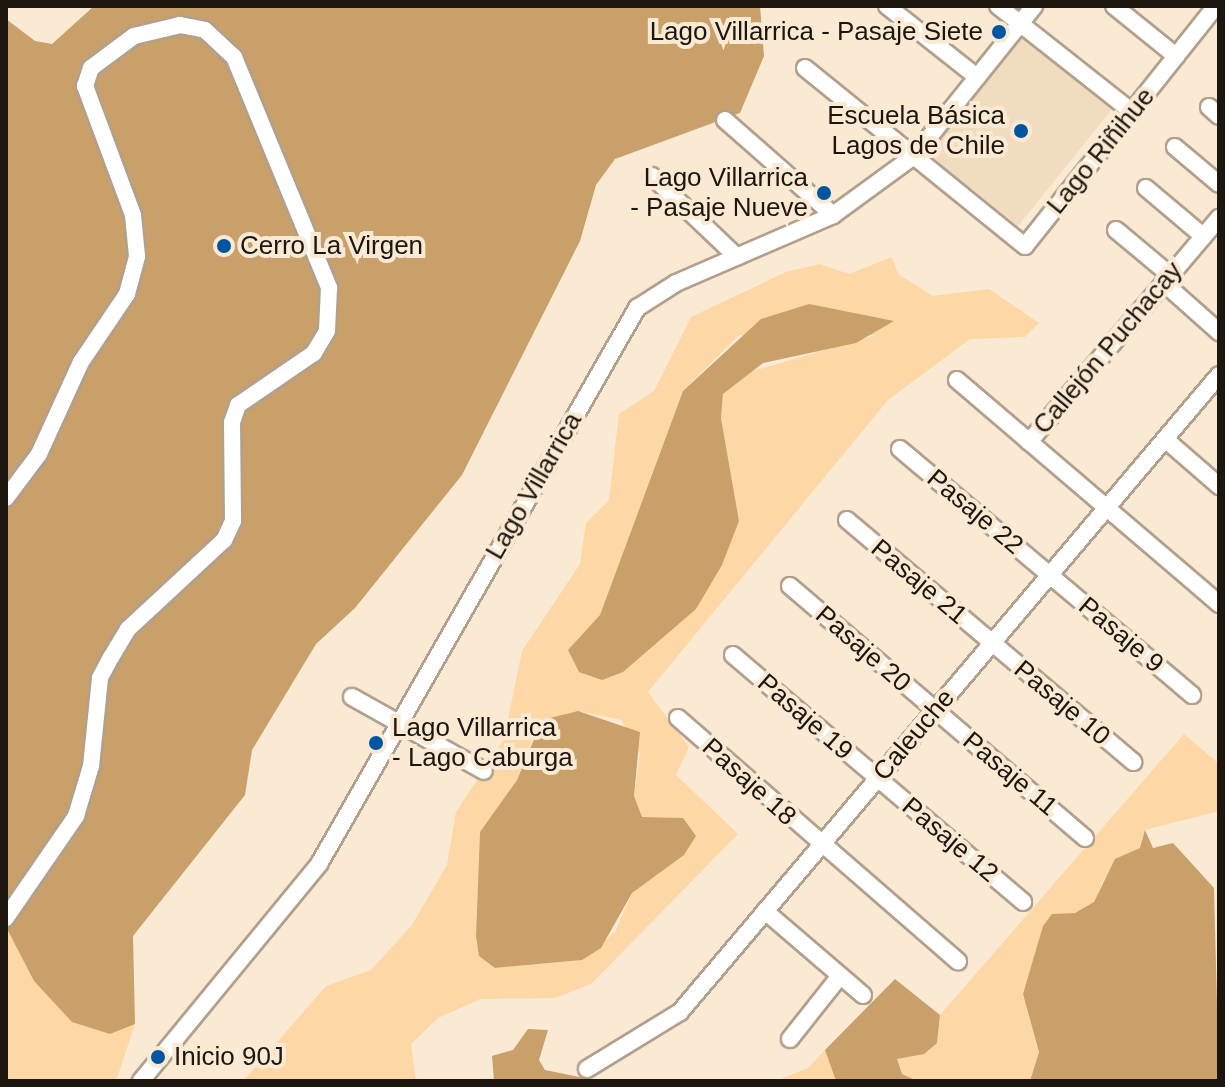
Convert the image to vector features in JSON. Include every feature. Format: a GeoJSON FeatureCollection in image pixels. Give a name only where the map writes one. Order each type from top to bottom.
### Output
{"type":"FeatureCollection","features":[{"type":"Feature","properties":{"kind":"street"},"geometry":{"type":"LineString","coordinates":[[887,6],[977,77]]}},
{"type":"Feature","properties":{"kind":"street"},"geometry":{"type":"LineString","coordinates":[[998,6],[1132,112]]}},
{"type":"Feature","properties":{"kind":"street","name":"Lago Villarrica"},"geometry":{"type":"LineString","coordinates":[[141,1081],[303,887],[630,318],[659,292],[833,215],[914,156],[1034,6]]}},
{"type":"Feature","properties":{"kind":"street"},"geometry":{"type":"LineString","coordinates":[[1114,6],[1176,56]]}},
{"type":"Feature","properties":{"kind":"street","name":"Lago Riñihue"},"geometry":{"type":"LineString","coordinates":[[914,156],[1025,246],[1216,6]]}},
{"type":"Feature","properties":{"kind":"street"},"geometry":{"type":"LineString","coordinates":[[6,498],[39,454],[81,362],[127,294],[137,256],[133,215],[85,86],[91,68],[104,52],[134,36],[180,25],[205,30],[234,57],[329,288],[327,331],[314,353],[238,405],[232,422],[233,521],[212,552],[128,629],[111,657],[100,678],[91,766],[76,816],[6,918]]}},
{"type":"Feature","properties":{"kind":"street"},"geometry":{"type":"LineString","coordinates":[[805,68],[914,156]]}},
{"type":"Feature","properties":{"kind":"street"},"geometry":{"type":"LineString","coordinates":[[725,120],[833,215]]}},
{"type":"Feature","properties":{"kind":"street"},"geometry":{"type":"LineString","coordinates":[[1175,147],[1219,184]]}},
{"type":"Feature","properties":{"kind":"street"},"geometry":{"type":"LineString","coordinates":[[652,176],[737,257]]}},
{"type":"Feature","properties":{"kind":"street"},"geometry":{"type":"LineString","coordinates":[[1146,188],[1203,236]]}},
{"type":"Feature","properties":{"kind":"street","name":"Callejón Puchacay"},"geometry":{"type":"LineString","coordinates":[[1029,442],[1219,218]]}},
{"type":"Feature","properties":{"kind":"street"},"geometry":{"type":"LineString","coordinates":[[1116,230],[1219,332]]}},
{"type":"Feature","properties":{"kind":"street","name":"Caleuche"},"geometry":{"type":"LineString","coordinates":[[587,1069],[680,1012],[1219,375]]}},
{"type":"Feature","properties":{"kind":"street"},"geometry":{"type":"LineString","coordinates":[[957,380],[1219,604]]}},
{"type":"Feature","properties":{"kind":"street"},"geometry":{"type":"LineString","coordinates":[[1165,439],[1219,486]]}},
{"type":"Feature","properties":{"kind":"street","name":"Pasaje 22"},"geometry":{"type":"LineString","coordinates":[[900,449],[1050,575]]}},
{"type":"Feature","properties":{"kind":"street","name":"Pasaje 21"},"geometry":{"type":"LineString","coordinates":[[847,520],[992,644]]}},
{"type":"Feature","properties":{"kind":"street","name":"Pasaje 9"},"geometry":{"type":"LineString","coordinates":[[1050,575],[1192,695]]}},
{"type":"Feature","properties":{"kind":"street","name":"Pasaje 20"},"geometry":{"type":"LineString","coordinates":[[790,586],[935,711]]}},
{"type":"Feature","properties":{"kind":"street","name":"Pasaje 10"},"geometry":{"type":"LineString","coordinates":[[992,644],[1133,762]]}},
{"type":"Feature","properties":{"kind":"street","name":"Pasaje 19"},"geometry":{"type":"LineString","coordinates":[[733,655],[877,779]]}},
{"type":"Feature","properties":{"kind":"street"},"geometry":{"type":"LineString","coordinates":[[352,697],[484,771]]}},
{"type":"Feature","properties":{"kind":"street","name":"Pasaje 11"},"geometry":{"type":"LineString","coordinates":[[935,711],[1085,838]]}},
{"type":"Feature","properties":{"kind":"street","name":"Pasaje 18"},"geometry":{"type":"LineString","coordinates":[[678,718],[821,846],[958,961]]}},
{"type":"Feature","properties":{"kind":"street","name":"Pasaje 12"},"geometry":{"type":"LineString","coordinates":[[877,779],[1023,902]]}},
{"type":"Feature","properties":{"kind":"street"},"geometry":{"type":"LineString","coordinates":[[765,911],[863,995]]}},
{"type":"Feature","properties":{"kind":"street"},"geometry":{"type":"LineString","coordinates":[[790,1039],[840,976]]}},
{"type":"Feature","properties":{"kind":"shaded area"},"geometry":{"type":"Polygon","coordinates":[[[94,6],[760,6],[764,56],[740,113],[615,159],[596,185],[580,241],[462,475],[355,608],[316,644],[252,750],[245,795],[133,936],[135,1024],[110,1034],[72,1022],[34,981],[6,927],[6,19],[35,41],[52,44],[94,6]]]}},
{"type":"Feature","properties":{"kind":"shaded area","name":"Escuela Básica Lagos de Chile"},"geometry":{"type":"Polygon","coordinates":[[[1023,36],[1113,108],[1018,226],[928,154],[1023,36]]]}},
{"type":"Feature","properties":{"kind":"shaded area"},"geometry":{"type":"Polygon","coordinates":[[[892,257],[898,274],[933,296],[989,289],[1039,323],[1025,337],[970,339],[888,400],[648,692],[689,747],[676,775],[738,834],[591,984],[555,998],[480,999],[438,1018],[411,1044],[416,1081],[243,1081],[326,986],[371,970],[412,925],[447,865],[456,812],[504,739],[522,651],[580,564],[586,523],[609,500],[619,414],[654,391],[691,317],[786,272],[819,264],[849,274],[892,257]],[[739,335],[683,391],[600,615],[569,650],[696,609],[739,521],[721,418],[723,395],[742,374],[877,335],[739,335]],[[578,711],[532,740],[517,780],[480,832],[476,936],[495,968],[582,960],[615,932],[632,893],[666,868],[683,818],[642,817],[634,796],[640,754],[621,720],[578,711]]]}},
{"type":"Feature","properties":{"kind":"shaded area"},"geometry":{"type":"Polygon","coordinates":[[[809,304],[894,321],[856,343],[763,363],[723,394],[721,418],[739,521],[722,565],[696,609],[623,672],[602,680],[579,672],[568,650],[600,615],[683,391],[761,319],[809,304]]]}},
{"type":"Feature","properties":{"kind":"shaded area"},"geometry":{"type":"Polygon","coordinates":[[[578,711],[640,732],[634,796],[642,817],[683,818],[696,836],[684,855],[632,893],[601,948],[582,960],[495,968],[479,956],[476,936],[480,832],[517,780],[542,720],[578,711]]]}},
{"type":"Feature","properties":{"kind":"shaded area"},"geometry":{"type":"Polygon","coordinates":[[[1184,734],[1219,764],[1219,811],[1145,830],[1140,848],[1103,880],[1095,902],[1075,913],[1052,914],[1023,994],[1039,1052],[1030,1081],[917,1081],[902,1074],[897,1059],[937,1043],[940,1015],[1184,734]]]}},
{"type":"Feature","properties":{"kind":"shaded area"},"geometry":{"type":"Polygon","coordinates":[[[1145,830],[1153,848],[1173,843],[1214,888],[1219,1081],[1030,1081],[1039,1052],[1023,994],[1043,926],[1052,914],[1075,913],[1094,902],[1115,859],[1140,848],[1145,830]]]}},
{"type":"Feature","properties":{"kind":"shaded area"},"geometry":{"type":"Polygon","coordinates":[[[6,927],[34,981],[110,1034],[135,1024],[116,1081],[6,1081],[6,927]]]}},
{"type":"Feature","properties":{"kind":"shaded area"},"geometry":{"type":"Polygon","coordinates":[[[895,979],[940,1015],[937,1043],[924,1054],[897,1059],[902,1074],[917,1081],[836,1081],[825,1050],[895,979]]]}},
{"type":"Feature","properties":{"kind":"shaded area"},"geometry":{"type":"Polygon","coordinates":[[[528,1029],[548,1030],[539,1060],[545,1070],[599,1081],[494,1081],[492,1056],[513,1050],[528,1029]]]}},
{"type":"Feature","properties":{"kind":"shaded area"},"geometry":{"type":"Polygon","coordinates":[[[825,1050],[836,1081],[775,1081],[808,1068],[825,1050]]]}},
{"type":"Feature","properties":{"kind":"place","name":"Lago Villarrica - Pasaje Siete"},"geometry":{"type":"Point","coordinates":[999,32]}},
{"type":"Feature","properties":{"kind":"place","name":"Escuela Básica Lagos de Chile"},"geometry":{"type":"Point","coordinates":[1021,131]}},
{"type":"Feature","properties":{"kind":"place","name":"Lago Villarrica - Pasaje Nueve"},"geometry":{"type":"Point","coordinates":[824,193]}},
{"type":"Feature","properties":{"kind":"place","name":"Cerro La Virgen"},"geometry":{"type":"Point","coordinates":[224,246]}},
{"type":"Feature","properties":{"kind":"place","name":"Lago Villarrica - Lago Caburga"},"geometry":{"type":"Point","coordinates":[376,743]}},
{"type":"Feature","properties":{"kind":"place","name":"Inicio 90J"},"geometry":{"type":"Point","coordinates":[158,1057]}}]}
